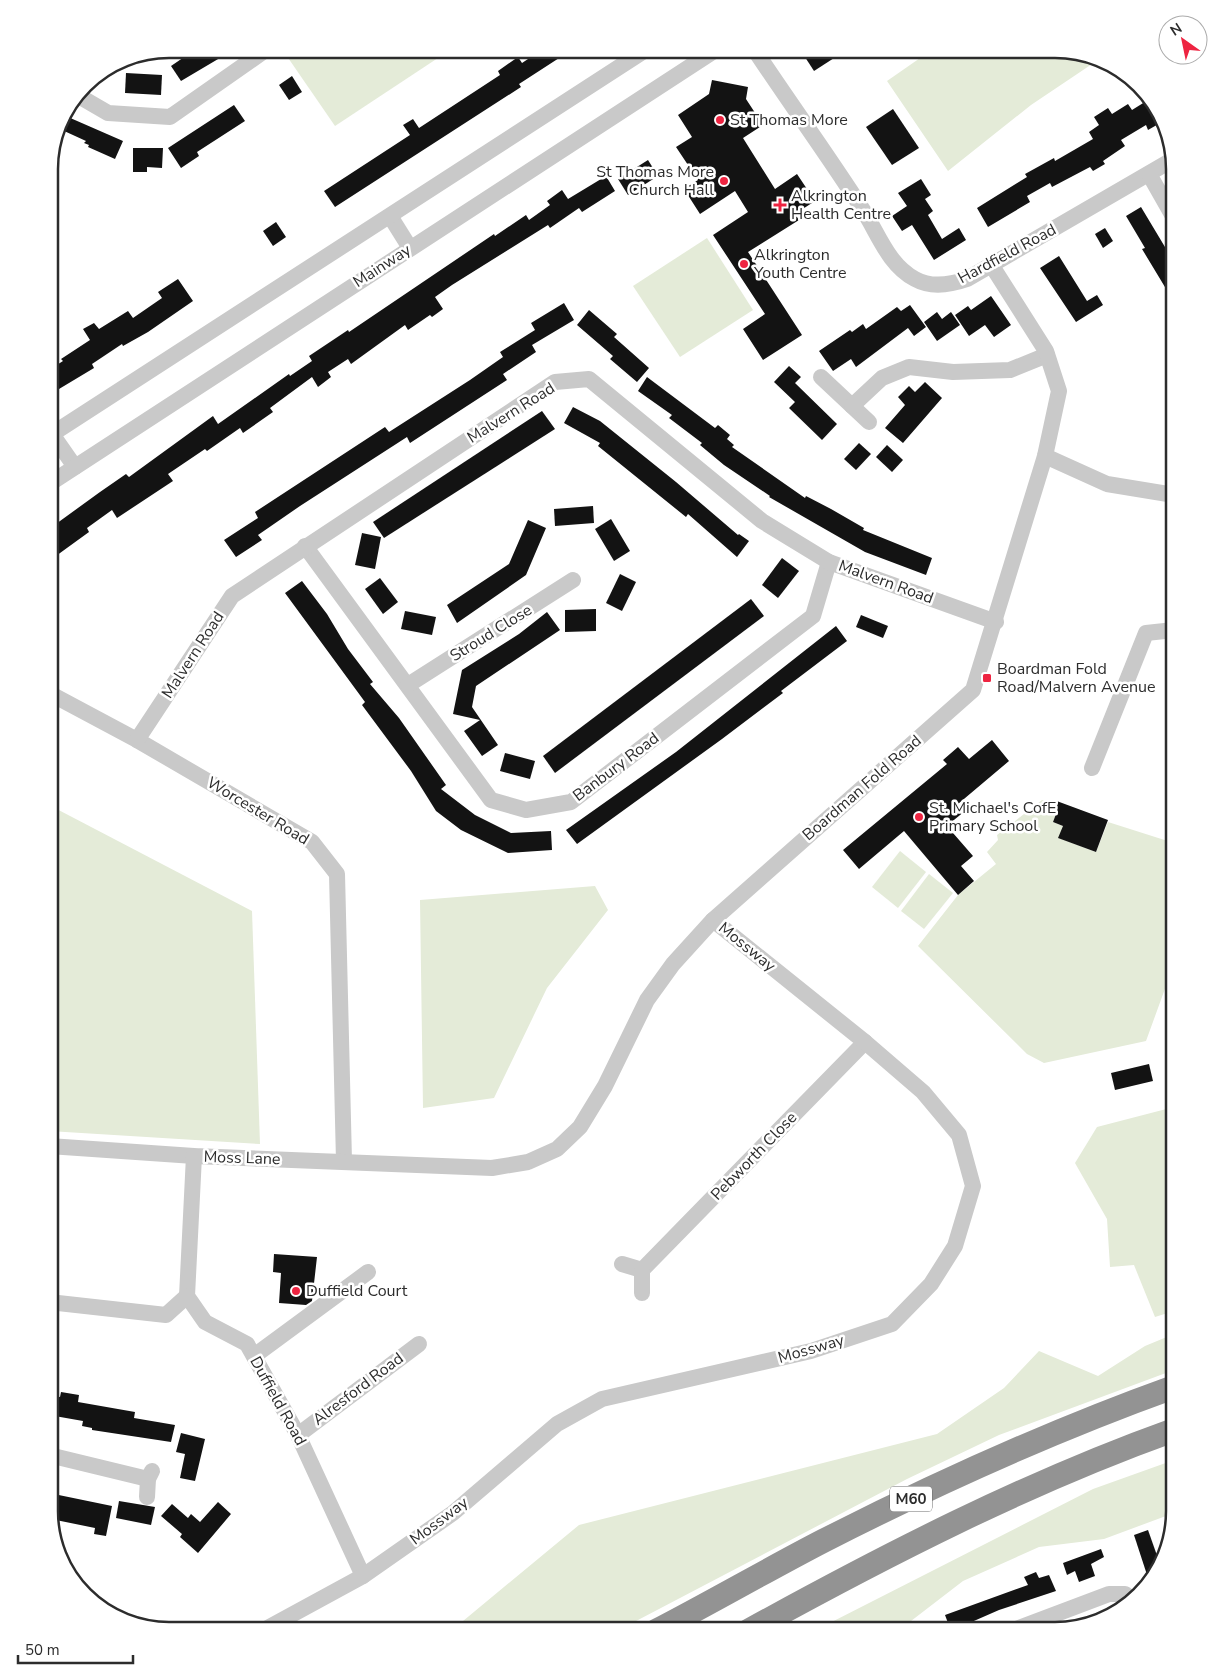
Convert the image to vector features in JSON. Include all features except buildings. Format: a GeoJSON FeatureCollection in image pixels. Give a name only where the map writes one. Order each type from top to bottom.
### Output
{"type":"FeatureCollection","features":[{"type":"Feature","properties":{"kind":"highway","name":"M60"},"geometry":{"type":"LineString","coordinates":[[673,1622],[823,1541],[977,1467],[1094,1416],[1166,1390]]}},
{"type":"Feature","properties":{"kind":"highway","name":"M60"},"geometry":{"type":"LineString","coordinates":[[764,1622],[839,1580],[986,1507],[1106,1454],[1166,1433]]}},
{"type":"Feature","properties":{"kind":"street"},"geometry":{"type":"LineString","coordinates":[[82,98],[108,112],[170,117],[254,58]]}},
{"type":"Feature","properties":{"kind":"street"},"geometry":{"type":"LineString","coordinates":[[58,431],[633,58]]}},
{"type":"Feature","properties":{"kind":"street","name":"Mainway"},"geometry":{"type":"LineString","coordinates":[[58,478],[703,58]]}},
{"type":"Feature","properties":{"kind":"street","name":"Hardfield Road"},"geometry":{"type":"LineString","coordinates":[[760,58],[863,209],[889,256],[899,267],[916,280],[942,285],[955,284],[992,266],[1166,164]]}},
{"type":"Feature","properties":{"kind":"street"},"geometry":{"type":"LineString","coordinates":[[1149,174],[1166,204]]}},
{"type":"Feature","properties":{"kind":"street"},"geometry":{"type":"LineString","coordinates":[[390,216],[410,248]]}},
{"type":"Feature","properties":{"kind":"street","name":"Boardman Fold Road"},"geometry":{"type":"LineString","coordinates":[[436,1166],[492,1168],[528,1162],[557,1149],[580,1127],[605,1086],[647,1000],[673,964],[713,920],[973,690],[996,622],[1045,456],[1059,391],[1047,355],[992,266]]}},
{"type":"Feature","properties":{"kind":"street"},"geometry":{"type":"LineString","coordinates":[[852,406],[882,378],[909,367],[953,372],[1010,370],[1047,355]]}},
{"type":"Feature","properties":{"kind":"street"},"geometry":{"type":"LineString","coordinates":[[821,377],[869,422]]}},
{"type":"Feature","properties":{"kind":"street","name":"Malvern Road"},"geometry":{"type":"LineString","coordinates":[[137,740],[232,596],[555,382],[589,379],[762,521],[829,562],[996,622]]}},
{"type":"Feature","properties":{"kind":"street"},"geometry":{"type":"LineString","coordinates":[[58,444],[75,467]]}},
{"type":"Feature","properties":{"kind":"street"},"geometry":{"type":"LineString","coordinates":[[1045,456],[1107,484],[1166,494]]}},
{"type":"Feature","properties":{"kind":"street","name":"Banbury Road"},"geometry":{"type":"LineString","coordinates":[[305,546],[490,800],[526,810],[571,802],[813,616],[829,562]]}},
{"type":"Feature","properties":{"kind":"street","name":"Stroud Close"},"geometry":{"type":"LineString","coordinates":[[408,685],[573,580]]}},
{"type":"Feature","properties":{"kind":"street"},"geometry":{"type":"LineString","coordinates":[[1092,768],[1146,633],[1166,631]]}},
{"type":"Feature","properties":{"kind":"street","name":"Worcester Road"},"geometry":{"type":"LineString","coordinates":[[58,698],[137,740],[312,842],[337,874],[344,1161]]}},
{"type":"Feature","properties":{"kind":"street","name":"Mossway"},"geometry":{"type":"LineString","coordinates":[[279,1622],[363,1576],[453,1513],[557,1424],[602,1399],[810,1351],[892,1324],[931,1284],[954,1246],[973,1186],[959,1135],[923,1092],[865,1042],[713,920]]}},
{"type":"Feature","properties":{"kind":"street","name":"Pebworth Close"},"geometry":{"type":"LineString","coordinates":[[642,1270],[865,1042]]}},
{"type":"Feature","properties":{"kind":"street","name":"Moss Lane"},"geometry":{"type":"LineString","coordinates":[[57,1147],[194,1156],[436,1166]]}},
{"type":"Feature","properties":{"kind":"street"},"geometry":{"type":"LineString","coordinates":[[57,1303],[166,1315],[186,1296],[194,1156]]}},
{"type":"Feature","properties":{"kind":"street"},"geometry":{"type":"LineString","coordinates":[[622,1264],[642,1270],[642,1293]]}},
{"type":"Feature","properties":{"kind":"street"},"geometry":{"type":"LineString","coordinates":[[254,1356],[368,1272]]}},
{"type":"Feature","properties":{"kind":"street","name":"Duffield Road"},"geometry":{"type":"LineString","coordinates":[[186,1296],[205,1322],[247,1344],[298,1435],[363,1576]]}},
{"type":"Feature","properties":{"kind":"street","name":"Alresford Road"},"geometry":{"type":"LineString","coordinates":[[298,1435],[419,1344]]}},
{"type":"Feature","properties":{"kind":"street"},"geometry":{"type":"LineString","coordinates":[[57,1457],[150,1475],[147,1497]]}},
{"type":"Feature","properties":{"kind":"street"},"geometry":{"type":"LineString","coordinates":[[1035,1622],[1109,1594],[1127,1596]]}},
{"type":"Feature","properties":{"kind":"green space"},"geometry":{"type":"Polygon","coordinates":[[[288,58],[438,58],[335,126],[288,58]]]}},
{"type":"Feature","properties":{"kind":"green space"},"geometry":{"type":"Polygon","coordinates":[[[920,58],[1062,58],[1092,64],[1031,105],[948,171],[887,81],[920,58]]]}},
{"type":"Feature","properties":{"kind":"green space"},"geometry":{"type":"Polygon","coordinates":[[[707,238],[753,310],[680,357],[633,286],[707,238]]]}},
{"type":"Feature","properties":{"kind":"green space"},"geometry":{"type":"Polygon","coordinates":[[[1042,800],[1054,800],[1050,811],[1056,814],[1053,822],[1063,826],[1059,838],[1096,852],[1108,822],[1166,840],[1166,986],[1146,1041],[1044,1063],[1027,1054],[918,946],[958,895],[996,864],[987,852],[998,840],[997,835],[1042,800]]]}},
{"type":"Feature","properties":{"kind":"green space"},"geometry":{"type":"Polygon","coordinates":[[[58,809],[252,911],[260,1144],[57,1132],[58,809]]]}},
{"type":"Feature","properties":{"kind":"green space"},"geometry":{"type":"Polygon","coordinates":[[[900,851],[926,872],[898,908],[872,887],[900,851]]]}},
{"type":"Feature","properties":{"kind":"green space"},"geometry":{"type":"Polygon","coordinates":[[[929,874],[953,893],[924,929],[901,911],[929,874]]]}},
{"type":"Feature","properties":{"kind":"green space"},"geometry":{"type":"Polygon","coordinates":[[[595,886],[608,910],[547,988],[494,1098],[423,1108],[420,900],[595,886]]]}},
{"type":"Feature","properties":{"kind":"green space"},"geometry":{"type":"Polygon","coordinates":[[[1166,1109],[1166,1314],[1155,1317],[1134,1265],[1110,1267],[1107,1219],[1075,1163],[1097,1127],[1166,1109]]]}},
{"type":"Feature","properties":{"kind":"green space"},"geometry":{"type":"Polygon","coordinates":[[[1166,1337],[1166,1373],[999,1435],[907,1479],[634,1622],[462,1622],[579,1525],[937,1434],[1004,1388],[1039,1351],[1098,1376],[1145,1346],[1166,1337]]]}},
{"type":"Feature","properties":{"kind":"green space"},"geometry":{"type":"Polygon","coordinates":[[[1166,1463],[1166,1516],[1104,1539],[1039,1547],[963,1581],[910,1622],[832,1622],[1093,1489],[1166,1463]]]}},
{"type":"Feature","properties":{"kind":"place","name":"St Thomas More"},"geometry":{"type":"Point","coordinates":[720,120]}},
{"type":"Feature","properties":{"kind":"place","name":"St Thomas More Church Hall"},"geometry":{"type":"Point","coordinates":[724,181]}},
{"type":"Feature","properties":{"kind":"place","name":"Alkrington Health Centre"},"geometry":{"type":"Point","coordinates":[780,205]}},
{"type":"Feature","properties":{"kind":"place","name":"Alkrington Youth Centre"},"geometry":{"type":"Point","coordinates":[744,264]}},
{"type":"Feature","properties":{"kind":"place","name":"Boardman Fold Road/Malvern Avenue"},"geometry":{"type":"Point","coordinates":[987,678]}},
{"type":"Feature","properties":{"kind":"place","name":"St. Michael's CofE Primary School"},"geometry":{"type":"Point","coordinates":[919,817]}},
{"type":"Feature","properties":{"kind":"place","name":"Duffield Court"},"geometry":{"type":"Point","coordinates":[296,1291]}}]}
